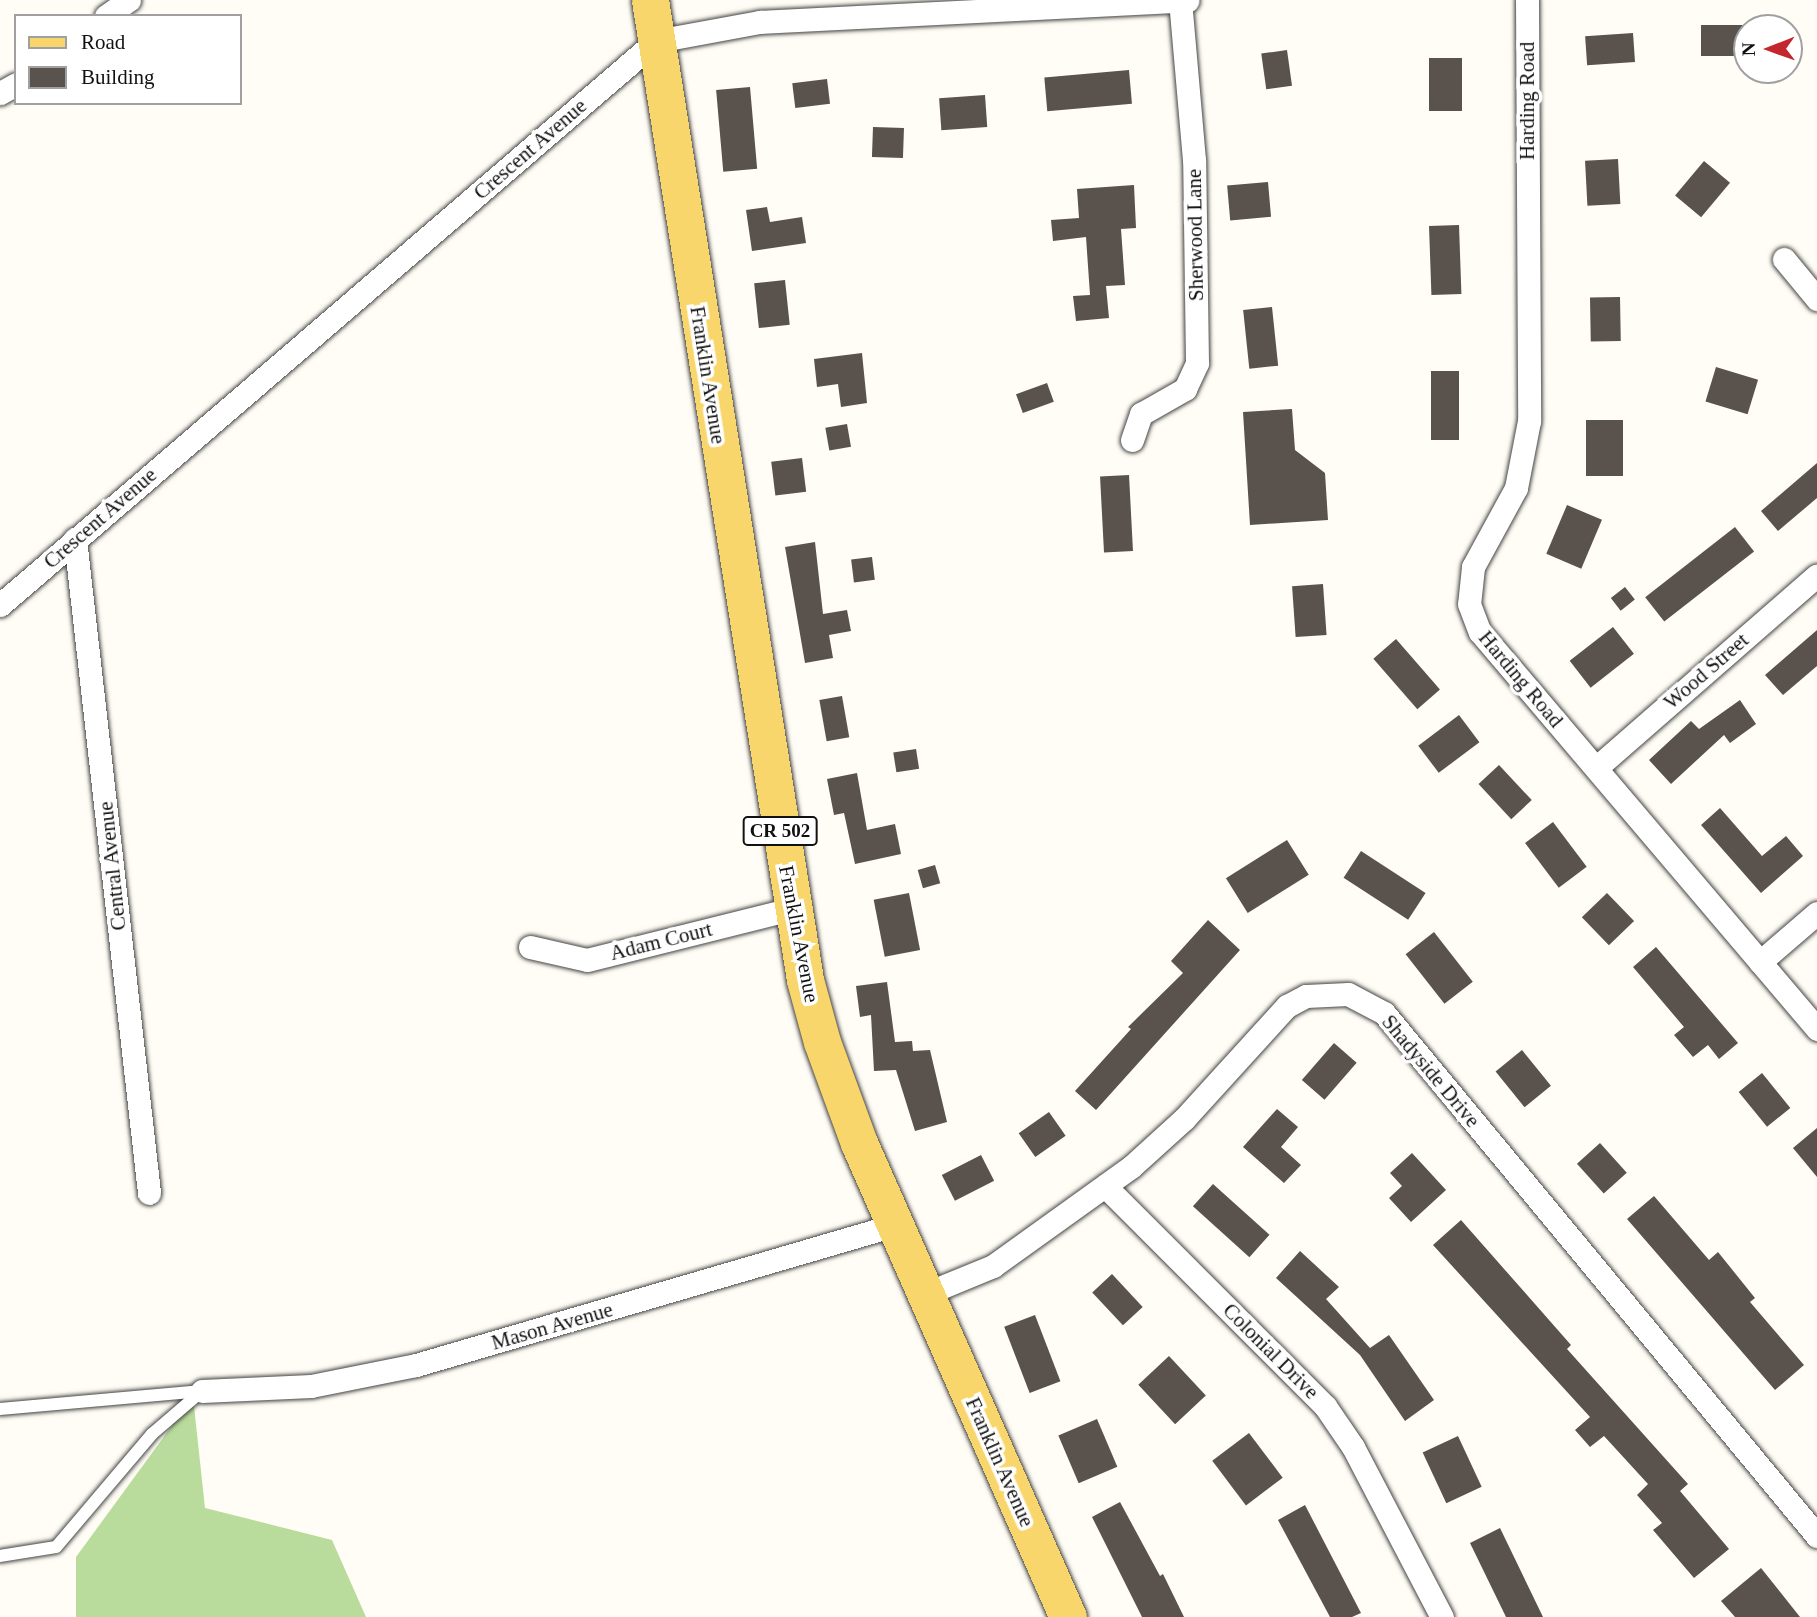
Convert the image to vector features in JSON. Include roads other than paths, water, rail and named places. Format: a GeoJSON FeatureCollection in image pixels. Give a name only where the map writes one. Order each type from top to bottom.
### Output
{"type":"FeatureCollection","features":[{"type":"Feature","properties":{"kind":"main road","name":"Franklin Avenue"},"geometry":{"type":"LineString","coordinates":[[650,0],[792,909],[822,1042],[843,1104],[1068,1617]]}},
{"type":"Feature","properties":{"kind":"street"},"geometry":{"type":"LineString","coordinates":[[109,14],[129,0]]}},
{"type":"Feature","properties":{"kind":"street","name":"Sherwood Lane"},"geometry":{"type":"LineString","coordinates":[[1132,440],[1141,414],[1185,388],[1197,363],[1194,160],[1180,0]]}},
{"type":"Feature","properties":{"kind":"street"},"geometry":{"type":"LineString","coordinates":[[656,41],[760,22],[1186,0]]}},
{"type":"Feature","properties":{"kind":"street","name":"Harding Road"},"geometry":{"type":"LineString","coordinates":[[1527,0],[1530,421],[1516,488],[1473,567],[1469,604],[1480,632],[1817,1029]]}},
{"type":"Feature","properties":{"kind":"street","name":"Crescent Avenue"},"geometry":{"type":"LineString","coordinates":[[0,605],[656,41]]}},
{"type":"Feature","properties":{"kind":"street"},"geometry":{"type":"LineString","coordinates":[[1784,259],[1817,299]]}},
{"type":"Feature","properties":{"kind":"street","name":"Central Avenue"},"geometry":{"type":"LineString","coordinates":[[75,539],[149,1193]]}},
{"type":"Feature","properties":{"kind":"street","name":"Wood Street"},"geometry":{"type":"LineString","coordinates":[[1596,768],[1817,575]]}},
{"type":"Feature","properties":{"kind":"street","name":"Adam Court"},"geometry":{"type":"LineString","coordinates":[[530,947],[587,960],[792,909]]}},
{"type":"Feature","properties":{"kind":"street"},"geometry":{"type":"LineString","coordinates":[[1760,962],[1817,913]]}},
{"type":"Feature","properties":{"kind":"street","name":"Shadyside Drive"},"geometry":{"type":"LineString","coordinates":[[925,1294],[993,1266],[1105,1186],[1184,1119],[1287,1006],[1327,993],[1366,1001],[1384,1013],[1817,1536]]}},
{"type":"Feature","properties":{"kind":"street","name":"Colonial Drive"},"geometry":{"type":"LineString","coordinates":[[1105,1186],[1325,1406],[1353,1447],[1442,1617]]}},
{"type":"Feature","properties":{"kind":"street","name":"Mason Avenue"},"geometry":{"type":"LineString","coordinates":[[202,1391],[311,1386],[416,1365],[895,1225]]}},
{"type":"Feature","properties":{"kind":"lane"},"geometry":{"type":"LineString","coordinates":[[0,1409],[202,1391]]}},
{"type":"Feature","properties":{"kind":"lane"},"geometry":{"type":"LineString","coordinates":[[0,1556],[55,1547],[152,1434],[202,1391]]}}]}
